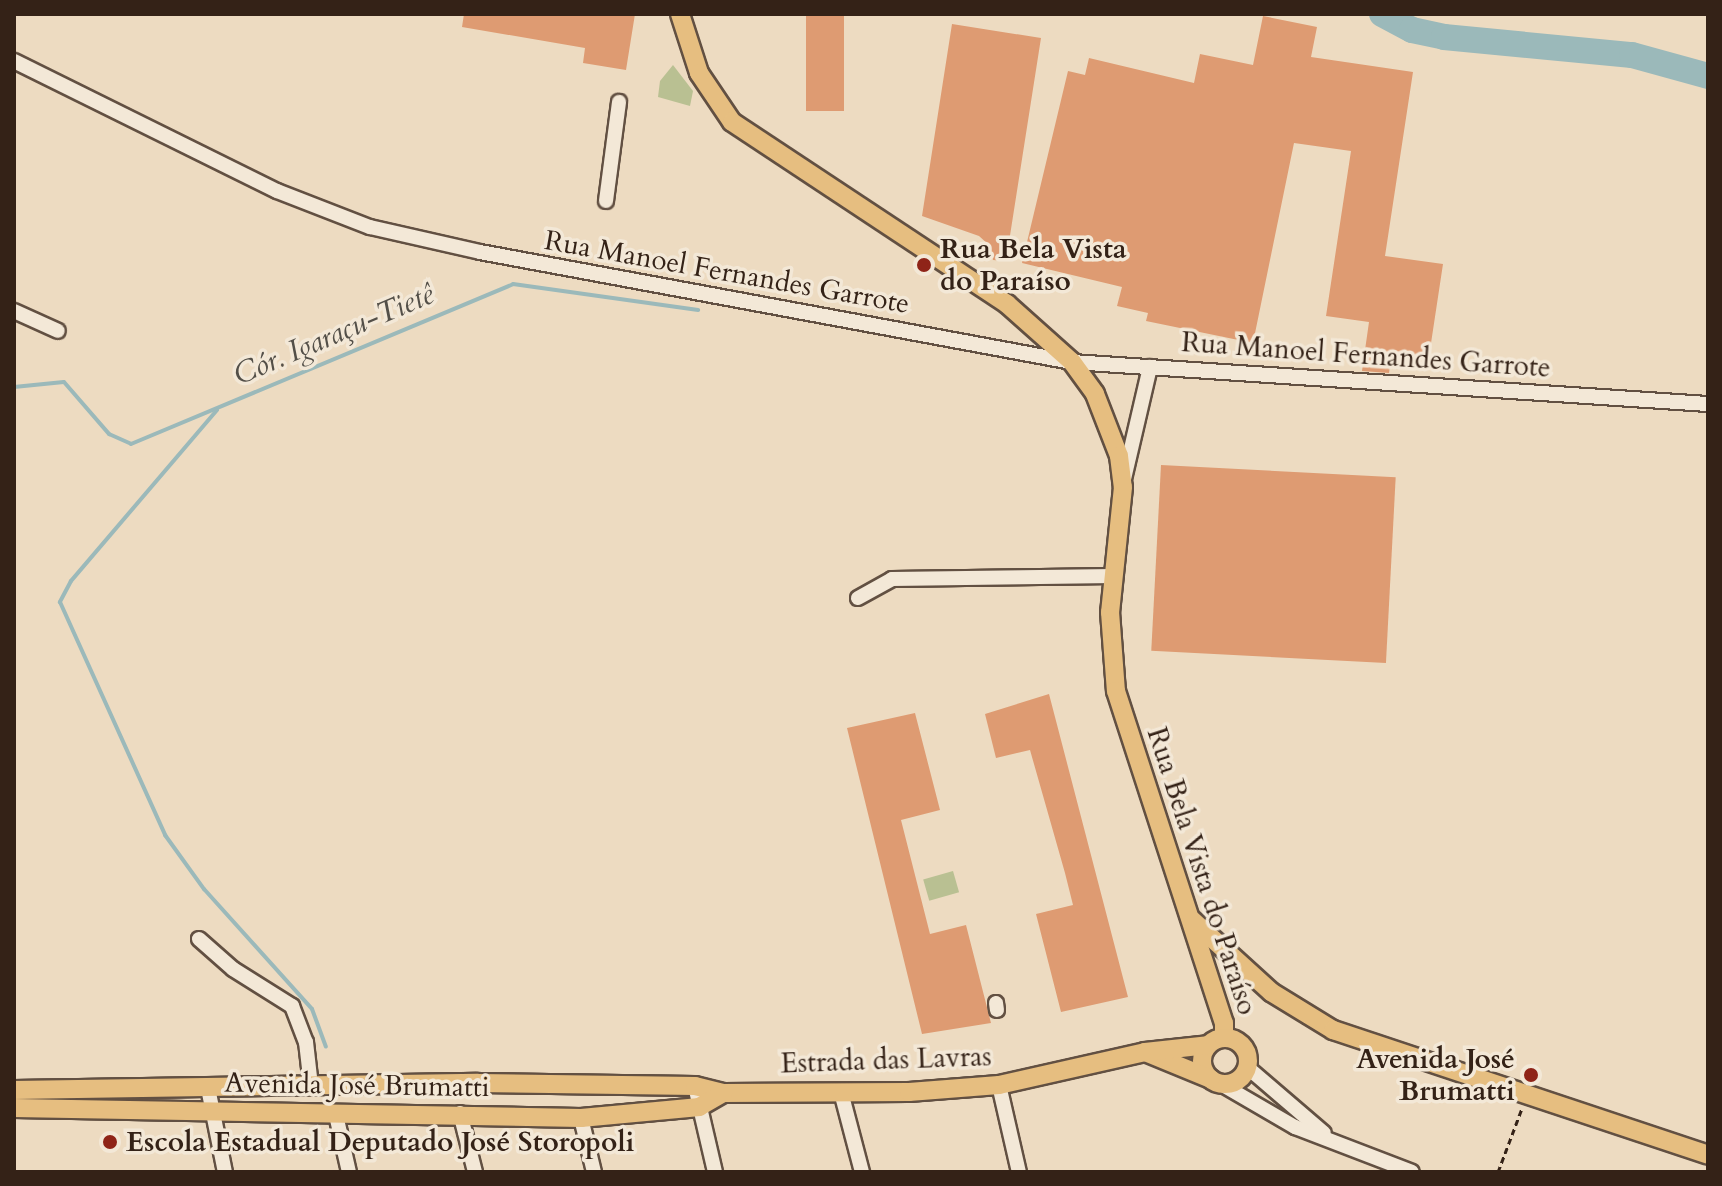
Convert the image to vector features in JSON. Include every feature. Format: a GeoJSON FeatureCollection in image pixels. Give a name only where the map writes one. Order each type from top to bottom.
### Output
{"type":"FeatureCollection","features":[{"type":"Feature","properties":{"kind":"main road","name":"Rua Bela Vista do Paraíso"},"geometry":{"type":"LineString","coordinates":[[680,14],[699,73],[732,122],[1007,304],[1072,362],[1109,424],[1123,487],[1110,612],[1116,691],[1190,918],[1216,1041]]}},
{"type":"Feature","properties":{"kind":"main road"},"geometry":{"type":"LineString","coordinates":[[1190,918],[1271,992],[1333,1030],[1708,1155]]}},
{"type":"Feature","properties":{"kind":"main road","name":"Rua Bela Vista do Paraíso"},"geometry":{"type":"LineString","coordinates":[[1217,944],[1217,972],[1242,1045]]}},
{"type":"Feature","properties":{"kind":"main road"},"geometry":{"type":"LineString","coordinates":[[1145,1052],[1216,1082],[1237,1080],[1247,1067],[1242,1045],[1216,1041],[1201,1059],[1216,1082]]}},
{"type":"Feature","properties":{"kind":"main road","name":"Estrada das Lavras"},"geometry":{"type":"LineString","coordinates":[[695,1086],[723,1093],[841,1092],[999,1085],[1145,1052],[1216,1041]]}},
{"type":"Feature","properties":{"kind":"main road","name":"Avenida José Brumatti"},"geometry":{"type":"LineString","coordinates":[[14,1090],[695,1086]]}},
{"type":"Feature","properties":{"kind":"main road","name":"Estrada das Lavras"},"geometry":{"type":"LineString","coordinates":[[699,1107],[723,1093]]}},
{"type":"Feature","properties":{"kind":"main road","name":"Avenida José Brumatti"},"geometry":{"type":"LineString","coordinates":[[14,1108],[336,1115],[460,1113],[581,1118],[699,1107]]}},
{"type":"Feature","properties":{"kind":"street","name":"Rua Manoel Fernandes Garrote"},"geometry":{"type":"LineString","coordinates":[[14,61],[277,191],[370,227],[480,252],[1072,362],[1708,404]]}},
{"type":"Feature","properties":{"kind":"street"},"geometry":{"type":"LineString","coordinates":[[606,201],[619,102]]}},
{"type":"Feature","properties":{"kind":"street"},"geometry":{"type":"LineString","coordinates":[[14,311],[58,331]]}},
{"type":"Feature","properties":{"kind":"street"},"geometry":{"type":"LineString","coordinates":[[1123,487],[1150,367]]}},
{"type":"Feature","properties":{"kind":"street"},"geometry":{"type":"LineString","coordinates":[[858,598],[892,579],[1114,576]]}},
{"type":"Feature","properties":{"kind":"street"},"geometry":{"type":"LineString","coordinates":[[199,939],[233,969],[292,1006],[306,1042],[311,1086]]}},
{"type":"Feature","properties":{"kind":"street"},"geometry":{"type":"LineString","coordinates":[[1247,1067],[1328,1136]]}},
{"type":"Feature","properties":{"kind":"street"},"geometry":{"type":"LineString","coordinates":[[1216,1082],[1295,1127],[1328,1136],[1412,1172]]}},
{"type":"Feature","properties":{"kind":"street"},"geometry":{"type":"LineString","coordinates":[[999,1085],[1019,1172]]}},
{"type":"Feature","properties":{"kind":"street"},"geometry":{"type":"LineString","coordinates":[[695,1086],[715,1172]]}},
{"type":"Feature","properties":{"kind":"street"},"geometry":{"type":"LineString","coordinates":[[208,1088],[210,1110],[225,1172]]}},
{"type":"Feature","properties":{"kind":"street"},"geometry":{"type":"LineString","coordinates":[[841,1092],[862,1172]]}},
{"type":"Feature","properties":{"kind":"street"},"geometry":{"type":"LineString","coordinates":[[460,1113],[475,1172]]}},
{"type":"Feature","properties":{"kind":"street"},"geometry":{"type":"LineString","coordinates":[[336,1115],[349,1172]]}},
{"type":"Feature","properties":{"kind":"street"},"geometry":{"type":"LineString","coordinates":[[581,1118],[594,1172]]}},
{"type":"Feature","properties":{"kind":"path"},"geometry":{"type":"LineString","coordinates":[[1498,1172],[1527,1095]]}},
{"type":"Feature","properties":{"kind":"green space"},"geometry":{"type":"Polygon","coordinates":[[[673,65],[693,91],[690,106],[658,97],[660,81],[673,65]]]}},
{"type":"Feature","properties":{"kind":"green space"},"geometry":{"type":"Polygon","coordinates":[[[953,871],[959,892],[929,901],[923,880],[953,871]]]}},
{"type":"Feature","properties":{"kind":"building"},"geometry":{"type":"Polygon","coordinates":[[[464,14],[635,14],[626,70],[583,63],[585,48],[462,27],[464,14]]]}},
{"type":"Feature","properties":{"kind":"building"},"geometry":{"type":"Polygon","coordinates":[[[806,14],[844,14],[844,111],[806,111],[806,14]]]}},
{"type":"Feature","properties":{"kind":"building"},"geometry":{"type":"Polygon","coordinates":[[[1263,16],[1317,27],[1311,57],[1413,72],[1385,256],[1443,264],[1428,363],[1391,358],[1389,373],[1362,371],[1369,322],[1326,316],[1351,151],[1294,143],[1253,343],[1146,321],[1148,313],[1117,306],[1122,287],[1022,263],[1068,71],[1085,75],[1089,58],[1194,83],[1200,54],[1253,65],[1263,16]]]}},
{"type":"Feature","properties":{"kind":"building"},"geometry":{"type":"Polygon","coordinates":[[[952,24],[1041,38],[1006,261],[993,260],[989,245],[979,236],[922,216],[952,24]]]}},
{"type":"Feature","properties":{"kind":"building"},"geometry":{"type":"Polygon","coordinates":[[[1161,465],[1396,477],[1386,663],[1151,651],[1161,465]]]}},
{"type":"Feature","properties":{"kind":"building"},"geometry":{"type":"Polygon","coordinates":[[[1049,694],[1128,997],[1061,1012],[1036,914],[1073,905],[1065,873],[1030,750],[996,758],[985,714],[1049,694]]]}},
{"type":"Feature","properties":{"kind":"building"},"geometry":{"type":"Polygon","coordinates":[[[915,713],[940,810],[901,820],[930,934],[966,925],[991,1023],[922,1034],[847,728],[915,713]]]}},
{"type":"Feature","properties":{"kind":"waterway"},"geometry":{"type":"LineString","coordinates":[[1382,14],[1412,30],[1444,37],[1632,55],[1708,76]]}},
{"type":"Feature","properties":{"kind":"waterway","name":"Cór. Igaraçu-Tietê"},"geometry":{"type":"LineString","coordinates":[[14,387],[64,382],[109,434],[131,444],[513,284],[698,310]]}},
{"type":"Feature","properties":{"kind":"waterway"},"geometry":{"type":"LineString","coordinates":[[217,410],[71,581],[60,602],[165,835],[204,889],[312,1009],[326,1047]]}},
{"type":"Feature","properties":{"kind":"place","name":"Rua Bela Vista do Paraíso"},"geometry":{"type":"Point","coordinates":[924,265]}},
{"type":"Feature","properties":{"kind":"place","name":"Avenida José Brumatti"},"geometry":{"type":"Point","coordinates":[1531,1075]}},
{"type":"Feature","properties":{"kind":"place","name":"Escola Estadual Deputado José Storopoli"},"geometry":{"type":"Point","coordinates":[110,1142]}}]}
